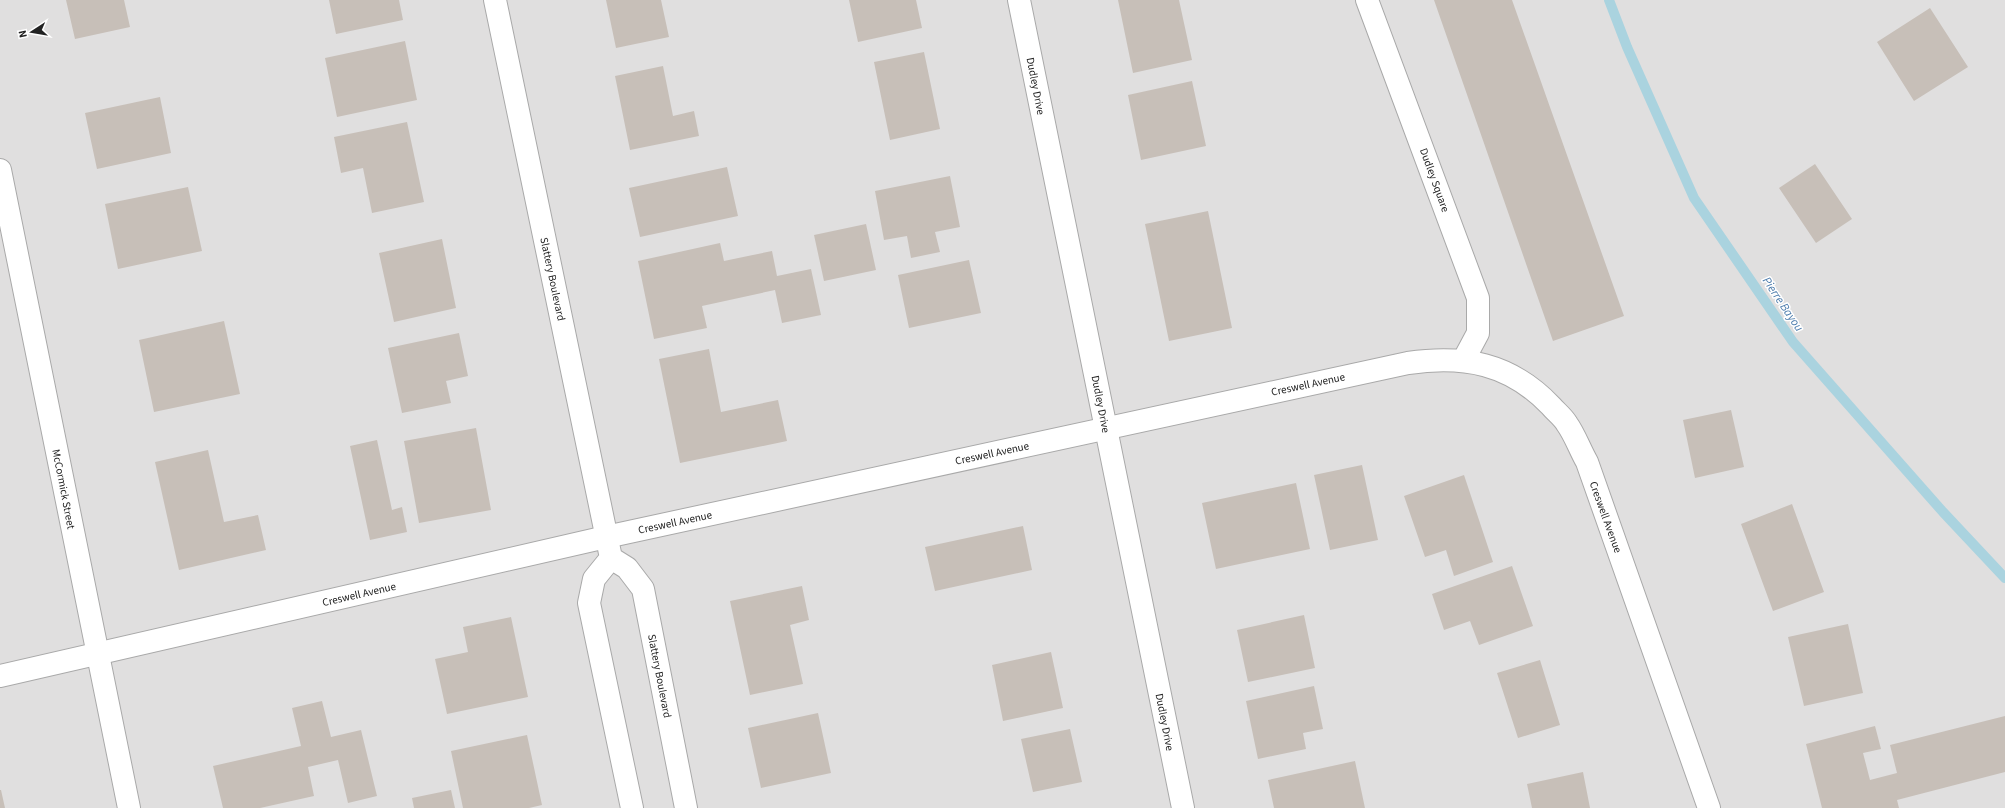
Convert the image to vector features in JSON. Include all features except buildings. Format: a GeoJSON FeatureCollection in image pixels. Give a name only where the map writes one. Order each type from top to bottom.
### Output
{"type":"FeatureCollection","features":[{"type":"Feature","properties":{"kind":"street","name":"Slattery Boulevard"},"geometry":{"type":"LineString","coordinates":[[495,0],[606,537],[611,558],[627,568],[643,589],[686,808]]}},
{"type":"Feature","properties":{"kind":"street","name":"Dudley Drive"},"geometry":{"type":"LineString","coordinates":[[1019,0],[1183,808]]}},
{"type":"Feature","properties":{"kind":"street","name":"Dudley Square"},"geometry":{"type":"LineString","coordinates":[[1367,0],[1478,298],[1478,333],[1463,361]]}},
{"type":"Feature","properties":{"kind":"street","name":"McCormick Street"},"geometry":{"type":"LineString","coordinates":[[0,170],[129,808]]}},
{"type":"Feature","properties":{"kind":"street","name":"Creswell Avenue"},"geometry":{"type":"LineString","coordinates":[[0,676],[606,537],[1106,428],[1408,363],[1436,359],[1463,361],[1500,370],[1520,380],[1537,392],[1567,424],[1587,462],[1709,808]]}},
{"type":"Feature","properties":{"kind":"street"},"geometry":{"type":"LineString","coordinates":[[611,558],[594,579],[589,603],[632,808]]}},
{"type":"Feature","properties":{"kind":"shaded area"},"geometry":{"type":"Polygon","coordinates":[[[0,0],[2005,0],[2005,808],[0,808],[0,0]]]}},
{"type":"Feature","properties":{"kind":"waterway","name":"Pierre Bayou"},"geometry":{"type":"LineString","coordinates":[[1609,0],[1627,47],[1694,198],[1793,342],[1943,512],[2005,578]]}}]}
